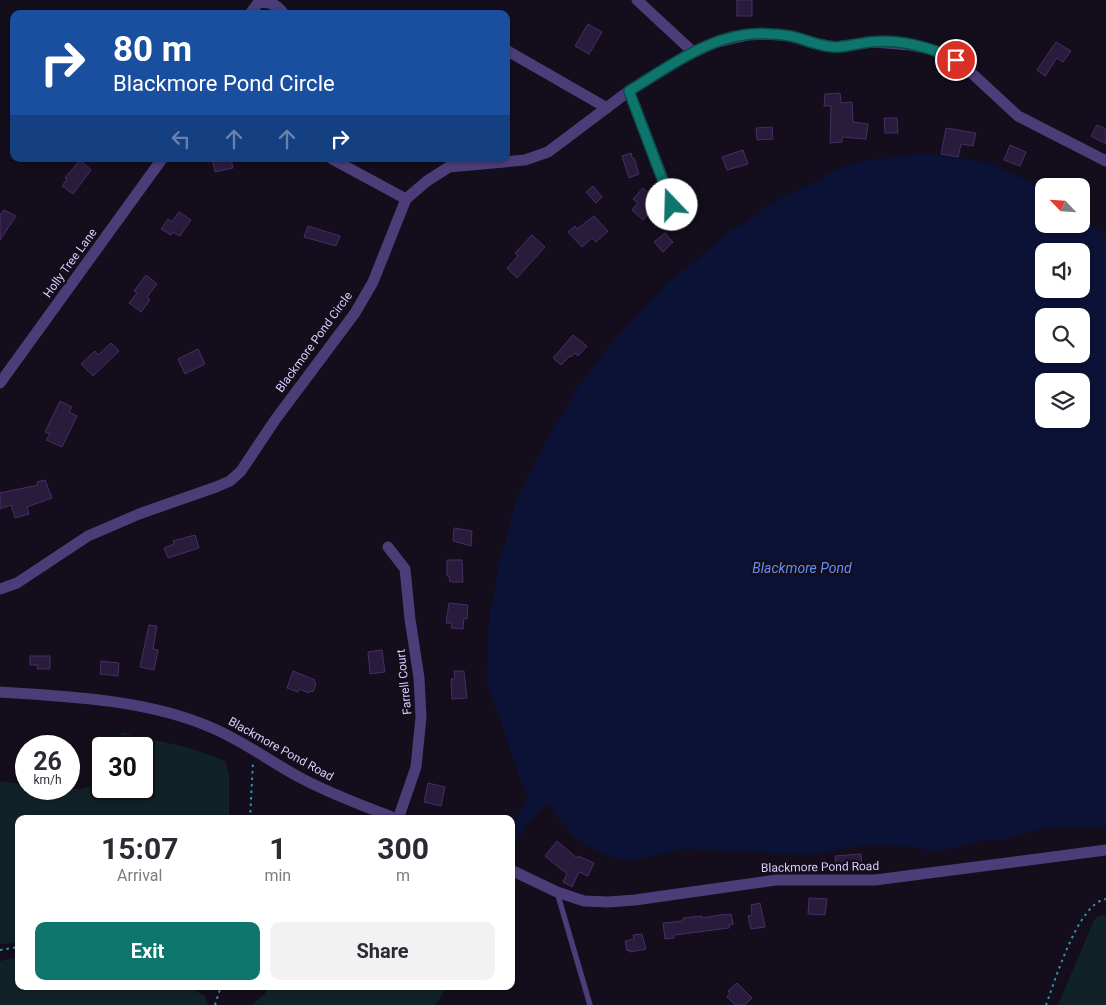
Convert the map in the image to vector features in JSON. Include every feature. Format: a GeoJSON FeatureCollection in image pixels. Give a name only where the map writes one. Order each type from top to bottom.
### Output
{"type":"FeatureCollection","features":[{"type":"Feature","properties":{"kind":"street"},"geometry":{"type":"LineString","coordinates":[[637,0],[693,52]]}},
{"type":"Feature","properties":{"kind":"street"},"geometry":{"type":"LineString","coordinates":[[253,10],[258,3],[266,1],[280,10]]}},
{"type":"Feature","properties":{"kind":"street","name":"Blackmore Pond Circle"},"geometry":{"type":"LineString","coordinates":[[510,161],[525,160],[548,152],[629,91],[693,52],[714,43],[748,34],[790,36],[812,43],[835,47],[873,42],[910,45],[945,54],[965,67],[1018,116],[1106,161]]}},
{"type":"Feature","properties":{"kind":"street"},"geometry":{"type":"LineString","coordinates":[[510,52],[607,108]]}},
{"type":"Feature","properties":{"kind":"street"},"geometry":{"type":"LineString","coordinates":[[629,91],[672,205]]}},
{"type":"Feature","properties":{"kind":"street","name":"Holly Tree Lane"},"geometry":{"type":"LineString","coordinates":[[0,383],[160,162]]}},
{"type":"Feature","properties":{"kind":"street"},"geometry":{"type":"LineString","coordinates":[[338,162],[406,199]]}},
{"type":"Feature","properties":{"kind":"street","name":"Blackmore Pond Circle"},"geometry":{"type":"LineString","coordinates":[[0,589],[17,583],[88,536],[139,514],[230,481],[241,471],[274,420],[355,314],[373,282],[406,199],[427,181],[449,167],[503,162]]}},
{"type":"Feature","properties":{"kind":"street","name":"Farrell Court"},"geometry":{"type":"LineString","coordinates":[[388,547],[406,569],[422,717],[416,767],[399,815]]}},
{"type":"Feature","properties":{"kind":"street","name":"Blackmore Pond Road"},"geometry":{"type":"LineString","coordinates":[[0,692],[57,695],[130,705],[209,726],[237,739],[302,779],[338,796],[388,815]]}},
{"type":"Feature","properties":{"kind":"street","name":"Blackmore Pond Road"},"geometry":{"type":"LineString","coordinates":[[515,872],[557,892],[584,900],[608,902],[635,900],[776,880],[875,880],[1106,850]]}},
{"type":"Feature","properties":{"kind":"lane"},"geometry":{"type":"LineString","coordinates":[[557,892],[590,1005]]}},
{"type":"Feature","properties":{"kind":"path"},"geometry":{"type":"LineString","coordinates":[[250,815],[254,750]]}},
{"type":"Feature","properties":{"kind":"path"},"geometry":{"type":"LineString","coordinates":[[1046,1005],[1072,940],[1086,913],[1101,899],[1106,898]]}},
{"type":"Feature","properties":{"kind":"path"},"geometry":{"type":"LineString","coordinates":[[0,950],[15,948]]}},
{"type":"Feature","properties":{"kind":"path"},"geometry":{"type":"LineString","coordinates":[[215,1005],[219,990]]}},
{"type":"Feature","properties":{"kind":"shaded area"},"geometry":{"type":"Polygon","coordinates":[[[122,732],[135,735],[121,735],[122,732]]]}},
{"type":"Feature","properties":{"kind":"shaded area"},"geometry":{"type":"Polygon","coordinates":[[[155,740],[193,749],[225,761],[229,774],[229,815],[15,815],[15,943],[0,944],[0,781],[15,783],[15,800],[80,800],[80,789],[90,786],[90,800],[155,800],[155,740]]]}},
{"type":"Feature","properties":{"kind":"shaded area"},"geometry":{"type":"Polygon","coordinates":[[[1106,915],[1106,1005],[1058,1005],[1094,920],[1099,916],[1106,915]]]}},
{"type":"Feature","properties":{"kind":"shaded area"},"geometry":{"type":"Polygon","coordinates":[[[15,958],[15,990],[195,990],[205,996],[208,1005],[0,1005],[0,961],[15,958]]]}},
{"type":"Feature","properties":{"kind":"shaded area"},"geometry":{"type":"Polygon","coordinates":[[[266,990],[445,990],[435,1005],[252,1005],[265,994],[266,990]]]}},
{"type":"Feature","properties":{"kind":"water","name":"Blackmore Pond"},"geometry":{"type":"Polygon","coordinates":[[[928,153],[986,162],[1024,179],[1035,186],[1035,233],[1090,233],[1090,224],[1106,234],[1106,828],[1046,827],[1008,839],[987,840],[944,850],[926,851],[919,847],[859,846],[812,855],[684,849],[631,861],[613,857],[586,846],[571,834],[548,803],[529,822],[515,841],[515,819],[528,795],[522,784],[487,682],[489,616],[495,592],[498,565],[517,498],[554,426],[576,389],[613,341],[668,282],[697,260],[728,232],[767,206],[798,189],[814,183],[827,174],[856,162],[928,153]]]}},
{"type":"Feature","properties":{"kind":"building"},"geometry":{"type":"Polygon","coordinates":[[[737,0],[752,0],[752,16],[737,16],[737,0]]]}},
{"type":"Feature","properties":{"kind":"building"},"geometry":{"type":"Polygon","coordinates":[[[588,24],[602,32],[589,54],[575,46],[588,24]]]}},
{"type":"Feature","properties":{"kind":"building"},"geometry":{"type":"Polygon","coordinates":[[[1056,42],[1071,51],[1063,62],[1057,58],[1045,76],[1037,70],[1056,42]]]}},
{"type":"Feature","properties":{"kind":"building"},"geometry":{"type":"Polygon","coordinates":[[[840,93],[841,103],[852,102],[853,122],[868,124],[866,139],[842,137],[842,142],[830,143],[831,106],[824,106],[825,94],[840,93]]]}},
{"type":"Feature","properties":{"kind":"building"},"geometry":{"type":"Polygon","coordinates":[[[884,118],[897,118],[898,133],[885,133],[884,118]]]}},
{"type":"Feature","properties":{"kind":"building"},"geometry":{"type":"Polygon","coordinates":[[[1097,125],[1106,129],[1106,144],[1091,136],[1097,125]]]}},
{"type":"Feature","properties":{"kind":"building"},"geometry":{"type":"Polygon","coordinates":[[[772,127],[773,139],[757,140],[756,128],[772,127]]]}},
{"type":"Feature","properties":{"kind":"building"},"geometry":{"type":"Polygon","coordinates":[[[946,128],[976,133],[973,146],[961,144],[958,157],[941,154],[946,128]]]}},
{"type":"Feature","properties":{"kind":"building"},"geometry":{"type":"Polygon","coordinates":[[[1010,145],[1026,152],[1020,166],[1004,160],[1010,145]]]}},
{"type":"Feature","properties":{"kind":"building"},"geometry":{"type":"Polygon","coordinates":[[[743,150],[748,164],[727,170],[722,157],[743,150]]]}},
{"type":"Feature","properties":{"kind":"building"},"geometry":{"type":"Polygon","coordinates":[[[631,153],[639,174],[629,178],[622,156],[631,153]]]}},
{"type":"Feature","properties":{"kind":"building"},"geometry":{"type":"Polygon","coordinates":[[[78,162],[82,162],[91,170],[73,194],[62,186],[67,179],[65,178],[78,162]]]}},
{"type":"Feature","properties":{"kind":"building"},"geometry":{"type":"Polygon","coordinates":[[[213,162],[232,162],[233,168],[215,172],[213,162]]]}},
{"type":"Feature","properties":{"kind":"building"},"geometry":{"type":"Polygon","coordinates":[[[593,186],[602,197],[596,203],[586,192],[593,186]]]}},
{"type":"Feature","properties":{"kind":"building"},"geometry":{"type":"Polygon","coordinates":[[[643,188],[653,197],[648,202],[654,207],[643,220],[632,210],[638,203],[633,199],[643,188]]]}},
{"type":"Feature","properties":{"kind":"building"},"geometry":{"type":"Polygon","coordinates":[[[4,210],[16,216],[0,240],[0,215],[4,210]]]}},
{"type":"Feature","properties":{"kind":"building"},"geometry":{"type":"Polygon","coordinates":[[[179,212],[191,220],[180,236],[173,232],[171,235],[161,229],[168,219],[172,222],[179,212]]]}},
{"type":"Feature","properties":{"kind":"building"},"geometry":{"type":"Polygon","coordinates":[[[594,216],[608,231],[596,242],[592,238],[582,247],[568,232],[575,226],[577,229],[594,216]]]}},
{"type":"Feature","properties":{"kind":"building"},"geometry":{"type":"Polygon","coordinates":[[[308,226],[340,236],[336,246],[304,237],[308,226]]]}},
{"type":"Feature","properties":{"kind":"building"},"geometry":{"type":"Polygon","coordinates":[[[665,233],[673,242],[663,252],[654,242],[665,233]]]}},
{"type":"Feature","properties":{"kind":"building"},"geometry":{"type":"Polygon","coordinates":[[[532,235],[545,247],[517,278],[507,268],[518,256],[515,253],[532,235]]]}},
{"type":"Feature","properties":{"kind":"building"},"geometry":{"type":"Polygon","coordinates":[[[146,275],[157,284],[147,297],[150,300],[141,312],[129,303],[137,293],[134,291],[146,275]]]}},
{"type":"Feature","properties":{"kind":"building"},"geometry":{"type":"Polygon","coordinates":[[[573,335],[587,346],[578,356],[575,353],[561,365],[553,358],[573,335]]]}},
{"type":"Feature","properties":{"kind":"building"},"geometry":{"type":"Polygon","coordinates":[[[111,343],[119,351],[93,376],[81,364],[95,351],[98,355],[111,343]]]}},
{"type":"Feature","properties":{"kind":"building"},"geometry":{"type":"Polygon","coordinates":[[[198,349],[205,364],[185,374],[178,359],[198,349]]]}},
{"type":"Feature","properties":{"kind":"building"},"geometry":{"type":"Polygon","coordinates":[[[60,401],[72,407],[69,412],[77,416],[62,447],[46,440],[50,434],[45,432],[60,401]]]}},
{"type":"Feature","properties":{"kind":"building"},"geometry":{"type":"Polygon","coordinates":[[[45,480],[52,498],[27,507],[29,514],[15,518],[11,505],[0,509],[0,493],[38,485],[37,482],[45,480]]]}},
{"type":"Feature","properties":{"kind":"building"},"geometry":{"type":"Polygon","coordinates":[[[454,528],[472,531],[471,546],[453,541],[454,528]]]}},
{"type":"Feature","properties":{"kind":"building"},"geometry":{"type":"Polygon","coordinates":[[[195,535],[199,548],[168,558],[164,548],[174,544],[173,541],[195,535]]]}},
{"type":"Feature","properties":{"kind":"building"},"geometry":{"type":"Polygon","coordinates":[[[447,560],[462,560],[463,582],[450,582],[449,576],[447,576],[447,560]]]}},
{"type":"Feature","properties":{"kind":"building"},"geometry":{"type":"Polygon","coordinates":[[[449,603],[468,605],[467,619],[464,618],[463,629],[451,628],[452,623],[446,623],[449,603]]]}},
{"type":"Feature","properties":{"kind":"building"},"geometry":{"type":"Polygon","coordinates":[[[149,625],[157,626],[153,649],[158,650],[154,670],[140,667],[149,625]]]}},
{"type":"Feature","properties":{"kind":"building"},"geometry":{"type":"Polygon","coordinates":[[[382,650],[385,672],[370,674],[368,652],[382,650]]]}},
{"type":"Feature","properties":{"kind":"building"},"geometry":{"type":"Polygon","coordinates":[[[30,656],[50,656],[50,669],[37,669],[38,665],[30,665],[30,656]]]}},
{"type":"Feature","properties":{"kind":"building"},"geometry":{"type":"Polygon","coordinates":[[[101,661],[119,663],[118,676],[100,674],[101,661]]]}},
{"type":"Feature","properties":{"kind":"building"},"geometry":{"type":"Polygon","coordinates":[[[293,671],[315,680],[316,684],[313,692],[310,691],[309,693],[299,689],[298,692],[287,688],[293,671]]]}},
{"type":"Feature","properties":{"kind":"building"},"geometry":{"type":"Polygon","coordinates":[[[454,671],[464,671],[467,698],[452,699],[451,679],[455,678],[454,671]]]}},
{"type":"Feature","properties":{"kind":"building"},"geometry":{"type":"Polygon","coordinates":[[[428,783],[445,787],[441,806],[424,802],[428,783]]]}},
{"type":"Feature","properties":{"kind":"building"},"geometry":{"type":"Polygon","coordinates":[[[557,841],[577,858],[578,856],[594,863],[588,876],[579,872],[572,887],[563,882],[567,874],[545,856],[557,841]]]}},
{"type":"Feature","properties":{"kind":"building"},"geometry":{"type":"Polygon","coordinates":[[[861,854],[862,869],[836,868],[835,856],[861,854]]]}},
{"type":"Feature","properties":{"kind":"building"},"geometry":{"type":"Polygon","coordinates":[[[809,898],[827,899],[825,915],[808,914],[809,898]]]}},
{"type":"Feature","properties":{"kind":"building"},"geometry":{"type":"Polygon","coordinates":[[[760,903],[765,927],[751,929],[748,916],[752,915],[751,905],[760,903]]]}},
{"type":"Feature","properties":{"kind":"building"},"geometry":{"type":"Polygon","coordinates":[[[731,914],[733,924],[729,925],[729,928],[674,935],[674,938],[665,939],[663,923],[683,921],[683,918],[702,916],[702,918],[731,914]]]}},
{"type":"Feature","properties":{"kind":"building"},"geometry":{"type":"Polygon","coordinates":[[[642,934],[646,949],[627,951],[625,941],[634,939],[633,935],[642,934]]]}},
{"type":"Feature","properties":{"kind":"building"},"geometry":{"type":"Polygon","coordinates":[[[737,983],[752,998],[745,1005],[735,1005],[727,997],[730,993],[728,991],[737,983]]]}},
{"type":"Feature","properties":{"kind":"route"},"geometry":{"type":"LineString","coordinates":[[672,205],[629,91],[693,52],[714,43],[748,34],[766,34],[790,36],[812,43],[835,47],[873,42],[910,45],[933,50],[956,60]]}}]}
